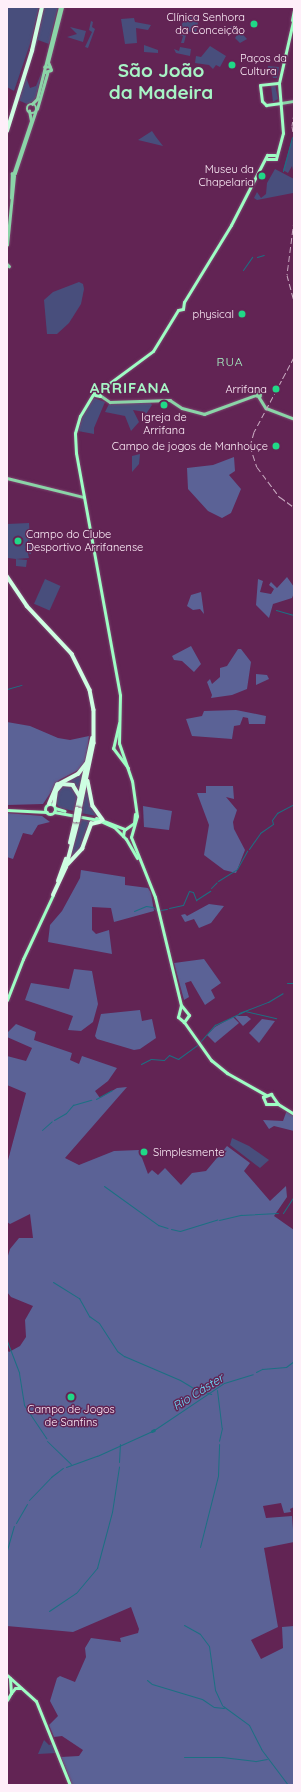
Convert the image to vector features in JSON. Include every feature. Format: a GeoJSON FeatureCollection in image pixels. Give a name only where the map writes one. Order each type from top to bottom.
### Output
{"type":"FeatureCollection","features":[{"type":"Feature","properties":{"kind":"highway"},"geometry":{"type":"LineString","coordinates":[[7,131],[42,7]]}},
{"type":"Feature","properties":{"kind":"highway"},"geometry":{"type":"LineString","coordinates":[[7,126],[16,100]]}},
{"type":"Feature","properties":{"kind":"highway"},"geometry":{"type":"LineString","coordinates":[[7,577],[27,607],[65,647],[79,667],[92,702],[94,733],[88,777],[65,860],[53,895]]}},
{"type":"Feature","properties":{"kind":"highway"},"geometry":{"type":"LineString","coordinates":[[79,802],[94,733]]}},
{"type":"Feature","properties":{"kind":"highway"},"geometry":{"type":"LineString","coordinates":[[48,805],[58,784],[78,774],[89,760]]}},
{"type":"Feature","properties":{"kind":"highway"},"geometry":{"type":"LineString","coordinates":[[66,867],[82,849],[91,824],[102,821],[93,806],[88,777]]}},
{"type":"Feature","properties":{"kind":"highway"},"geometry":{"type":"LineString","coordinates":[[54,806],[56,791],[65,783],[73,785],[78,790],[79,809]]}},
{"type":"Feature","properties":{"kind":"highway"},"geometry":{"type":"LineString","coordinates":[[53,895],[66,867],[76,821]]}},
{"type":"Feature","properties":{"kind":"main road"},"geometry":{"type":"LineString","coordinates":[[7,245],[14,174],[36,110],[46,72],[45,67],[61,7]]}},
{"type":"Feature","properties":{"kind":"main road"},"geometry":{"type":"LineString","coordinates":[[50,68],[48,62],[61,7]]}},
{"type":"Feature","properties":{"kind":"main road"},"geometry":{"type":"LineString","coordinates":[[287,48],[294,10]]}},
{"type":"Feature","properties":{"kind":"main road"},"geometry":{"type":"LineString","coordinates":[[126,839],[132,836],[138,821],[129,768],[119,743],[120,694],[84,498],[75,433],[82,411],[95,395],[95,391],[100,391],[153,351],[178,310],[177,307],[181,305],[267,159],[274,160],[283,133],[278,83],[294,18]]}},
{"type":"Feature","properties":{"kind":"main road"},"geometry":{"type":"LineString","coordinates":[[45,67],[50,68]]}},
{"type":"Feature","properties":{"kind":"main road"},"geometry":{"type":"LineString","coordinates":[[7,238],[14,174],[31,121],[29,106],[37,99],[46,72],[50,71],[50,68]]}},
{"type":"Feature","properties":{"kind":"main road"},"geometry":{"type":"LineString","coordinates":[[278,83],[260,85],[262,101],[266,105],[294,102]]}},
{"type":"Feature","properties":{"kind":"main road"},"geometry":{"type":"LineString","coordinates":[[32,104],[36,110]]}},
{"type":"Feature","properties":{"kind":"main road"},"geometry":{"type":"LineString","coordinates":[[29,111],[32,113],[36,110]]}},
{"type":"Feature","properties":{"kind":"main road"},"geometry":{"type":"LineString","coordinates":[[95,395],[100,395],[109,402],[169,399],[178,406],[204,414],[258,396],[266,408],[294,419]]}},
{"type":"Feature","properties":{"kind":"main road"},"geometry":{"type":"LineString","coordinates":[[7,478],[84,498]]}},
{"type":"Feature","properties":{"kind":"main road"},"geometry":{"type":"LineString","coordinates":[[119,724],[113,745],[116,754],[129,768]]}},
{"type":"Feature","properties":{"kind":"main road"},"geometry":{"type":"LineString","coordinates":[[113,745],[116,741],[119,743]]}},
{"type":"Feature","properties":{"kind":"main road"},"geometry":{"type":"LineString","coordinates":[[116,754],[119,754],[122,751]]}},
{"type":"Feature","properties":{"kind":"main road"},"geometry":{"type":"LineString","coordinates":[[46,812],[48,805]]}},
{"type":"Feature","properties":{"kind":"main road"},"geometry":{"type":"LineString","coordinates":[[36,810],[48,805],[54,806],[126,829],[132,836],[156,897],[181,1005],[189,1014],[186,1021]]}},
{"type":"Feature","properties":{"kind":"main road"},"geometry":{"type":"LineString","coordinates":[[54,806],[54,812]]}},
{"type":"Feature","properties":{"kind":"main road"},"geometry":{"type":"LineString","coordinates":[[7,810],[36,810],[54,812],[102,821],[114,827],[126,839],[149,879]]}},
{"type":"Feature","properties":{"kind":"main road"},"geometry":{"type":"LineString","coordinates":[[123,836],[126,829],[134,823],[136,812]]}},
{"type":"Feature","properties":{"kind":"main road"},"geometry":{"type":"LineString","coordinates":[[7,1000],[23,959],[53,895]]}},
{"type":"Feature","properties":{"kind":"main road"},"geometry":{"type":"LineString","coordinates":[[181,1005],[179,1019],[186,1021],[212,1060],[227,1073],[264,1096],[265,1104],[278,1104]]}},
{"type":"Feature","properties":{"kind":"main road"},"geometry":{"type":"LineString","coordinates":[[179,1012],[185,1011]]}},
{"type":"Feature","properties":{"kind":"main road"},"geometry":{"type":"LineString","coordinates":[[264,1096],[271,1094],[278,1104],[294,1114]]}},
{"type":"Feature","properties":{"kind":"main road"},"geometry":{"type":"LineString","coordinates":[[272,1104],[274,1099]]}},
{"type":"Feature","properties":{"kind":"main road"},"geometry":{"type":"LineString","coordinates":[[9,1677],[16,1688]]}},
{"type":"Feature","properties":{"kind":"main road"},"geometry":{"type":"LineString","coordinates":[[14,1684],[22,1688],[41,1710],[70,1785]]}},
{"type":"Feature","properties":{"kind":"main road"},"geometry":{"type":"LineString","coordinates":[[7,1700],[14,1684]]}},
{"type":"Feature","properties":{"kind":"main road"},"geometry":{"type":"LineString","coordinates":[[11,1693],[16,1688],[22,1688]]}},
{"type":"Feature","properties":{"kind":"shaded area"},"geometry":{"type":"Polygon","coordinates":[[[7,7],[39,7],[32,38],[14,91],[7,87],[7,7]]]}},
{"type":"Feature","properties":{"kind":"shaded area"},"geometry":{"type":"Polygon","coordinates":[[[44,7],[58,7],[49,44],[38,40],[26,77],[30,88],[36,86],[43,69],[35,101],[27,104],[18,100],[37,39],[44,7]]]}},
{"type":"Feature","properties":{"kind":"shaded area"},"geometry":{"type":"Polygon","coordinates":[[[189,14],[199,17],[196,33],[187,31],[184,43],[181,43],[183,36],[178,35],[184,19],[188,19],[189,14]]]}},
{"type":"Feature","properties":{"kind":"shaded area"},"geometry":{"type":"Polygon","coordinates":[[[134,18],[135,22],[151,25],[148,30],[136,28],[137,43],[125,44],[121,19],[134,18]]]}},
{"type":"Feature","properties":{"kind":"shaded area"},"geometry":{"type":"Polygon","coordinates":[[[91,21],[93,22],[92,27],[95,29],[88,48],[85,47],[92,32],[89,30],[91,21]]]}},
{"type":"Feature","properties":{"kind":"shaded area"},"geometry":{"type":"Polygon","coordinates":[[[235,26],[247,39],[240,43],[235,38],[237,35],[229,27],[235,26]]]}},
{"type":"Feature","properties":{"kind":"shaded area"},"geometry":{"type":"Polygon","coordinates":[[[70,27],[86,31],[83,42],[67,37],[77,34],[70,27]]]}},
{"type":"Feature","properties":{"kind":"shaded area"},"geometry":{"type":"Polygon","coordinates":[[[144,45],[158,50],[158,53],[144,52],[144,45]]]}},
{"type":"Feature","properties":{"kind":"shaded area"},"geometry":{"type":"Polygon","coordinates":[[[210,46],[226,56],[220,67],[216,65],[213,69],[209,65],[195,63],[196,56],[201,57],[210,46]]]}},
{"type":"Feature","properties":{"kind":"shaded area"},"geometry":{"type":"Polygon","coordinates":[[[180,47],[191,49],[190,56],[176,53],[174,49],[179,51],[180,47]]]}},
{"type":"Feature","properties":{"kind":"shaded area"},"geometry":{"type":"Polygon","coordinates":[[[268,66],[279,67],[277,78],[273,78],[271,72],[267,73],[268,66]]]}},
{"type":"Feature","properties":{"kind":"shaded area"},"geometry":{"type":"Polygon","coordinates":[[[275,84],[278,99],[273,102],[271,85],[275,84]]]}},
{"type":"Feature","properties":{"kind":"shaded area"},"geometry":{"type":"Polygon","coordinates":[[[152,131],[156,137],[163,146],[138,140],[152,131]]]}},
{"type":"Feature","properties":{"kind":"shaded area"},"geometry":{"type":"Polygon","coordinates":[[[292,139],[294,143],[294,175],[292,166],[288,173],[283,170],[292,139]]]}},
{"type":"Feature","properties":{"kind":"shaded area"},"geometry":{"type":"Polygon","coordinates":[[[275,169],[294,179],[293,193],[257,200],[254,198],[257,192],[261,198],[266,194],[267,183],[275,169]]]}},
{"type":"Feature","properties":{"kind":"shaded area"},"geometry":{"type":"Polygon","coordinates":[[[79,282],[83,284],[84,289],[81,304],[69,323],[57,334],[47,334],[44,300],[53,292],[79,282]]]}},
{"type":"Feature","properties":{"kind":"shaded area"},"geometry":{"type":"Polygon","coordinates":[[[94,398],[105,402],[94,428],[94,434],[78,431],[84,412],[94,398]]]}},
{"type":"Feature","properties":{"kind":"shaded area"},"geometry":{"type":"Polygon","coordinates":[[[150,402],[152,405],[146,414],[145,412],[133,410],[139,422],[131,431],[125,416],[105,412],[109,404],[150,402]]]}},
{"type":"Feature","properties":{"kind":"shaded area"},"geometry":{"type":"Polygon","coordinates":[[[140,454],[139,464],[132,472],[132,456],[140,454]]]}},
{"type":"Feature","properties":{"kind":"shaded area"},"geometry":{"type":"Polygon","coordinates":[[[234,457],[235,471],[229,475],[241,489],[231,513],[222,518],[208,511],[188,489],[187,468],[213,465],[234,457]]]}},
{"type":"Feature","properties":{"kind":"shaded area","name":"Campo do Clube Desportivo Arrifanense"},"geometry":{"type":"Polygon","coordinates":[[[29,523],[31,554],[28,554],[29,558],[8,558],[7,524],[29,523]]]}},
{"type":"Feature","properties":{"kind":"shaded area"},"geometry":{"type":"Polygon","coordinates":[[[16,559],[27,560],[26,567],[16,566],[16,559]]]}},
{"type":"Feature","properties":{"kind":"shaded area"},"geometry":{"type":"Polygon","coordinates":[[[287,577],[294,587],[292,598],[273,604],[269,618],[256,605],[258,579],[263,581],[260,592],[271,594],[274,589],[269,585],[271,582],[277,588],[287,577]]]}},
{"type":"Feature","properties":{"kind":"shaded area"},"geometry":{"type":"Polygon","coordinates":[[[45,579],[61,586],[50,611],[34,604],[45,579]]]}},
{"type":"Feature","properties":{"kind":"shaded area"},"geometry":{"type":"Polygon","coordinates":[[[201,592],[204,614],[200,609],[193,610],[187,606],[191,595],[201,592]]]}},
{"type":"Feature","properties":{"kind":"shaded area"},"geometry":{"type":"Polygon","coordinates":[[[191,646],[201,664],[194,672],[182,661],[174,660],[172,656],[191,646]]]}},
{"type":"Feature","properties":{"kind":"shaded area"},"geometry":{"type":"Polygon","coordinates":[[[238,649],[241,649],[251,662],[247,689],[232,695],[211,698],[212,695],[207,682],[210,679],[212,684],[220,677],[220,668],[227,666],[238,649]]]}},
{"type":"Feature","properties":{"kind":"shaded area"},"geometry":{"type":"Polygon","coordinates":[[[256,674],[267,675],[269,679],[256,685],[256,674]]]}},
{"type":"Feature","properties":{"kind":"shaded area"},"geometry":{"type":"Polygon","coordinates":[[[236,710],[266,716],[265,724],[249,724],[248,718],[243,717],[240,725],[234,726],[232,739],[192,736],[186,719],[202,716],[204,711],[236,710]]]}},
{"type":"Feature","properties":{"kind":"shaded area"},"geometry":{"type":"Polygon","coordinates":[[[7,722],[30,726],[58,738],[70,740],[89,736],[86,760],[82,768],[59,780],[43,804],[7,805],[7,722]]]}},
{"type":"Feature","properties":{"kind":"shaded area"},"geometry":{"type":"Polygon","coordinates":[[[86,768],[80,793],[75,784],[62,783],[76,777],[86,768]]]}},
{"type":"Feature","properties":{"kind":"shaded area"},"geometry":{"type":"Polygon","coordinates":[[[63,785],[71,785],[78,793],[74,811],[60,808],[55,802],[57,791],[63,785]]]}},
{"type":"Feature","properties":{"kind":"shaded area"},"geometry":{"type":"Polygon","coordinates":[[[87,785],[90,803],[96,816],[81,813],[87,785]]]}},
{"type":"Feature","properties":{"kind":"shaded area"},"geometry":{"type":"Polygon","coordinates":[[[206,786],[233,786],[234,799],[226,797],[237,810],[233,822],[234,829],[245,850],[236,873],[224,870],[204,855],[209,825],[197,793],[206,793],[206,786]]]}},
{"type":"Feature","properties":{"kind":"shaded area"},"geometry":{"type":"Polygon","coordinates":[[[143,806],[172,811],[169,830],[144,827],[143,806]]]}},
{"type":"Feature","properties":{"kind":"shaded area"},"geometry":{"type":"Polygon","coordinates":[[[7,813],[42,816],[50,822],[38,825],[32,835],[23,833],[13,859],[7,857],[7,813]]]}},
{"type":"Feature","properties":{"kind":"shaded area"},"geometry":{"type":"Polygon","coordinates":[[[80,819],[93,821],[87,828],[80,850],[70,860],[80,819]]]}},
{"type":"Feature","properties":{"kind":"shaded area"},"geometry":{"type":"Polygon","coordinates":[[[81,870],[125,877],[125,885],[148,888],[151,893],[154,911],[114,922],[111,908],[92,907],[92,930],[96,934],[109,930],[112,954],[48,942],[50,925],[62,911],[80,878],[81,870]]]}},
{"type":"Feature","properties":{"kind":"shaded area"},"geometry":{"type":"Polygon","coordinates":[[[209,904],[224,906],[211,923],[199,928],[194,919],[185,922],[181,915],[185,914],[187,916],[209,904]]]}},
{"type":"Feature","properties":{"kind":"shaded area"},"geometry":{"type":"Polygon","coordinates":[[[204,959],[221,983],[211,990],[215,998],[205,1005],[191,981],[185,983],[189,997],[184,1000],[174,963],[204,959]]]}},
{"type":"Feature","properties":{"kind":"shaded area"},"geometry":{"type":"Polygon","coordinates":[[[74,969],[92,971],[98,1004],[93,1022],[81,1031],[68,1030],[73,1016],[25,1000],[31,983],[69,989],[74,969]]]}},
{"type":"Feature","properties":{"kind":"shaded area"},"geometry":{"type":"Polygon","coordinates":[[[140,1010],[142,1021],[152,1019],[156,1038],[140,1049],[134,1050],[97,1039],[95,1036],[101,1014],[140,1010]]]}},
{"type":"Feature","properties":{"kind":"shaded area"},"geometry":{"type":"Polygon","coordinates":[[[234,1016],[247,1016],[251,1019],[243,1026],[234,1016]]]}},
{"type":"Feature","properties":{"kind":"shaded area"},"geometry":{"type":"Polygon","coordinates":[[[233,1017],[239,1023],[215,1043],[207,1035],[215,1027],[233,1017]]]}},
{"type":"Feature","properties":{"kind":"shaded area"},"geometry":{"type":"Polygon","coordinates":[[[262,1019],[275,1021],[259,1043],[249,1033],[262,1019]]]}},
{"type":"Feature","properties":{"kind":"shaded area"},"geometry":{"type":"Polygon","coordinates":[[[16,1024],[36,1032],[34,1040],[72,1053],[70,1060],[79,1064],[82,1056],[117,1068],[108,1081],[95,1091],[100,1098],[117,1088],[127,1087],[65,1158],[79,1165],[114,1151],[139,1150],[148,1174],[152,1170],[158,1175],[165,1168],[181,1185],[192,1173],[206,1171],[227,1146],[250,1163],[244,1171],[270,1201],[286,1186],[287,1197],[274,1216],[294,1230],[294,1507],[290,1509],[291,1512],[284,1513],[281,1503],[263,1506],[266,1518],[292,1516],[294,1542],[264,1548],[278,1627],[251,1640],[261,1659],[283,1648],[282,1627],[294,1626],[294,1785],[72,1785],[61,1757],[79,1756],[83,1750],[62,1736],[54,1737],[49,1725],[58,1716],[50,1701],[57,1678],[60,1676],[75,1682],[86,1657],[85,1648],[91,1638],[121,1642],[120,1638],[138,1633],[139,1629],[131,1607],[73,1632],[7,1626],[7,1350],[9,1352],[20,1346],[26,1337],[25,1320],[33,1306],[11,1297],[7,1292],[7,1259],[10,1249],[19,1238],[33,1238],[30,1214],[10,1224],[7,1222],[7,1164],[26,1093],[7,1085],[7,1056],[26,1061],[32,1048],[7,1037],[7,1033],[16,1024]]]}},
{"type":"Feature","properties":{"kind":"shaded area"},"geometry":{"type":"Polygon","coordinates":[[[287,1110],[294,1115],[294,1131],[274,1126],[269,1129],[263,1120],[283,1121],[287,1110]]]}},
{"type":"Feature","properties":{"kind":"shaded area"},"geometry":{"type":"Polygon","coordinates":[[[232,1138],[249,1146],[269,1160],[260,1168],[230,1145],[232,1138]]]}},
{"type":"Feature","properties":{"kind":"shaded area"},"geometry":{"type":"Polygon","coordinates":[[[44,1740],[49,1745],[52,1744],[56,1753],[38,1754],[44,1740]]]}},
{"type":"Feature","properties":{"kind":"waterway"},"geometry":{"type":"LineString","coordinates":[[283,171],[292,137]]}},
{"type":"Feature","properties":{"kind":"waterway"},"geometry":{"type":"LineString","coordinates":[[257,257],[264,255]]}},
{"type":"Feature","properties":{"kind":"waterway"},"geometry":{"type":"LineString","coordinates":[[243,270],[252,257]]}},
{"type":"Feature","properties":{"kind":"waterway"},"geometry":{"type":"LineString","coordinates":[[276,610],[294,615]]}},
{"type":"Feature","properties":{"kind":"waterway"},"geometry":{"type":"LineString","coordinates":[[7,689],[21,685]]}},
{"type":"Feature","properties":{"kind":"waterway"},"geometry":{"type":"LineString","coordinates":[[249,849],[260,833],[273,824],[272,820],[277,813],[294,804]]}},
{"type":"Feature","properties":{"kind":"waterway"},"geometry":{"type":"LineString","coordinates":[[218,881],[237,869],[247,851]]}},
{"type":"Feature","properties":{"kind":"waterway"},"geometry":{"type":"LineString","coordinates":[[211,888],[217,882]]}},
{"type":"Feature","properties":{"kind":"waterway"},"geometry":{"type":"LineString","coordinates":[[169,908],[183,905],[189,891],[193,892],[196,900],[210,891]]}},
{"type":"Feature","properties":{"kind":"waterway"},"geometry":{"type":"LineString","coordinates":[[134,911],[146,906],[153,907],[157,911]]}},
{"type":"Feature","properties":{"kind":"waterway"},"geometry":{"type":"LineString","coordinates":[[160,910],[167,909]]}},
{"type":"Feature","properties":{"kind":"waterway"},"geometry":{"type":"LineString","coordinates":[[287,983],[294,983]]}},
{"type":"Feature","properties":{"kind":"waterway"},"geometry":{"type":"LineString","coordinates":[[239,1013],[268,1002],[283,993]]}},
{"type":"Feature","properties":{"kind":"waterway"},"geometry":{"type":"LineString","coordinates":[[200,1042],[215,1025],[245,1011],[276,1018]]}},
{"type":"Feature","properties":{"kind":"waterway"},"geometry":{"type":"LineString","coordinates":[[141,1064],[151,1059],[164,1060],[169,1055],[178,1059],[197,1045]]}},
{"type":"Feature","properties":{"kind":"waterway"},"geometry":{"type":"LineString","coordinates":[[96,1099],[112,1090]]}},
{"type":"Feature","properties":{"kind":"waterway"},"geometry":{"type":"LineString","coordinates":[[54,1120],[66,1113],[73,1105],[91,1100]]}},
{"type":"Feature","properties":{"kind":"waterway"},"geometry":{"type":"LineString","coordinates":[[42,1130],[52,1121]]}},
{"type":"Feature","properties":{"kind":"waterway"},"geometry":{"type":"LineString","coordinates":[[104,1186],[158,1225],[168,1228]]}},
{"type":"Feature","properties":{"kind":"waterway"},"geometry":{"type":"LineString","coordinates":[[283,1213],[294,1196]]}},
{"type":"Feature","properties":{"kind":"waterway"},"geometry":{"type":"LineString","coordinates":[[219,1220],[241,1215],[278,1213]]}},
{"type":"Feature","properties":{"kind":"waterway"},"geometry":{"type":"LineString","coordinates":[[171,1229],[180,1231],[217,1220]]}},
{"type":"Feature","properties":{"kind":"waterway"},"geometry":{"type":"LineString","coordinates":[[53,1282],[79,1298],[89,1316],[99,1323],[117,1351],[124,1356],[180,1380],[195,1389],[211,1394]]}},
{"type":"Feature","properties":{"kind":"waterway"},"geometry":{"type":"LineString","coordinates":[[7,1341],[19,1373],[24,1405],[46,1438]]}},
{"type":"Feature","properties":{"kind":"waterway","name":"Rio Cáster"},"geometry":{"type":"LineString","coordinates":[[256,1372],[262,1369],[286,1367],[294,1361]]}},
{"type":"Feature","properties":{"kind":"waterway","name":"Rio Cáster"},"geometry":{"type":"LineString","coordinates":[[154,1430],[224,1383],[253,1374]]}},
{"type":"Feature","properties":{"kind":"waterway"},"geometry":{"type":"LineString","coordinates":[[217,1390],[222,1428],[219,1441]]}},
{"type":"Feature","properties":{"kind":"waterway","name":"Rio Cáster"},"geometry":{"type":"LineString","coordinates":[[66,1467],[97,1456],[152,1431]]}},
{"type":"Feature","properties":{"kind":"waterway"},"geometry":{"type":"LineString","coordinates":[[47,1441],[71,1464]]}},
{"type":"Feature","properties":{"kind":"waterway"},"geometry":{"type":"LineString","coordinates":[[119,1462],[120,1444]]}},
{"type":"Feature","properties":{"kind":"waterway"},"geometry":{"type":"LineString","coordinates":[[200,1547],[218,1476],[219,1444]]}},
{"type":"Feature","properties":{"kind":"waterway"},"geometry":{"type":"LineString","coordinates":[[49,1611],[76,1593],[97,1568],[112,1512],[119,1467]]}},
{"type":"Feature","properties":{"kind":"waterway","name":"Rio Cáster"},"geometry":{"type":"LineString","coordinates":[[29,1500],[51,1477],[63,1468]]}},
{"type":"Feature","properties":{"kind":"waterway","name":"Rio Cáster"},"geometry":{"type":"LineString","coordinates":[[16,1523],[27,1504]]}},
{"type":"Feature","properties":{"kind":"waterway","name":"Rio Cáster"},"geometry":{"type":"LineString","coordinates":[[7,1550],[14,1526]]}},
{"type":"Feature","properties":{"kind":"waterway"},"geometry":{"type":"LineString","coordinates":[[184,1625],[200,1634],[209,1646],[215,1690],[222,1705]]}},
{"type":"Feature","properties":{"kind":"waterway"},"geometry":{"type":"LineString","coordinates":[[147,1680],[152,1684],[202,1699],[214,1707],[224,1708]]}},
{"type":"Feature","properties":{"kind":"waterway"},"geometry":{"type":"LineString","coordinates":[[223,1706],[249,1725],[261,1749],[288,1785]]}},
{"type":"Feature","properties":{"kind":"waterway"},"geometry":{"type":"LineString","coordinates":[[184,1757],[222,1757],[256,1761],[267,1759]]}},
{"type":"Feature","properties":{"kind":"railway"},"geometry":{"type":"LineString","coordinates":[[294,113],[292,126],[294,138]]}},
{"type":"Feature","properties":{"kind":"railway"},"geometry":{"type":"LineString","coordinates":[[294,220],[287,275],[294,302]]}},
{"type":"Feature","properties":{"kind":"railway"},"geometry":{"type":"LineString","coordinates":[[294,357],[254,432],[250,446],[257,467],[280,497],[294,507]]}},
{"type":"Feature","properties":{"kind":"place","name":"Clínica Senhora da Conceição"},"geometry":{"type":"Point","coordinates":[254,24]}},
{"type":"Feature","properties":{"kind":"place","name":"Paços da Cultura"},"geometry":{"type":"Point","coordinates":[232,65]}},
{"type":"Feature","properties":{"kind":"place","name":"Museu da Chapelaria"},"geometry":{"type":"Point","coordinates":[262,176]}},
{"type":"Feature","properties":{"kind":"place","name":"physical"},"geometry":{"type":"Point","coordinates":[242,314]}},
{"type":"Feature","properties":{"kind":"place","name":"Arrifana"},"geometry":{"type":"Point","coordinates":[276,389]}},
{"type":"Feature","properties":{"kind":"place","name":"Igreja de Arrifana"},"geometry":{"type":"Point","coordinates":[164,405]}},
{"type":"Feature","properties":{"kind":"place","name":"Campo de jogos de Manhouçe"},"geometry":{"type":"Point","coordinates":[276,446]}},
{"type":"Feature","properties":{"kind":"place","name":"Campo do Clube Desportivo Arrifanense"},"geometry":{"type":"Point","coordinates":[18,541]}},
{"type":"Feature","properties":{"kind":"place","name":"Simplesmente"},"geometry":{"type":"Point","coordinates":[144,1152]}},
{"type":"Feature","properties":{"kind":"place","name":"Campo de Jogos de Sanfins"},"geometry":{"type":"Point","coordinates":[71,1397]}},
{"type":"Feature","properties":{"kind":"district","name":"São João da Madeira"},"geometry":{"type":"Point","coordinates":[161,82]}},
{"type":"Feature","properties":{"kind":"district","name":"RUA"},"geometry":{"type":"Point","coordinates":[230,362]}},
{"type":"Feature","properties":{"kind":"district","name":"ARRIFANA"},"geometry":{"type":"Point","coordinates":[130,388]}}]}
